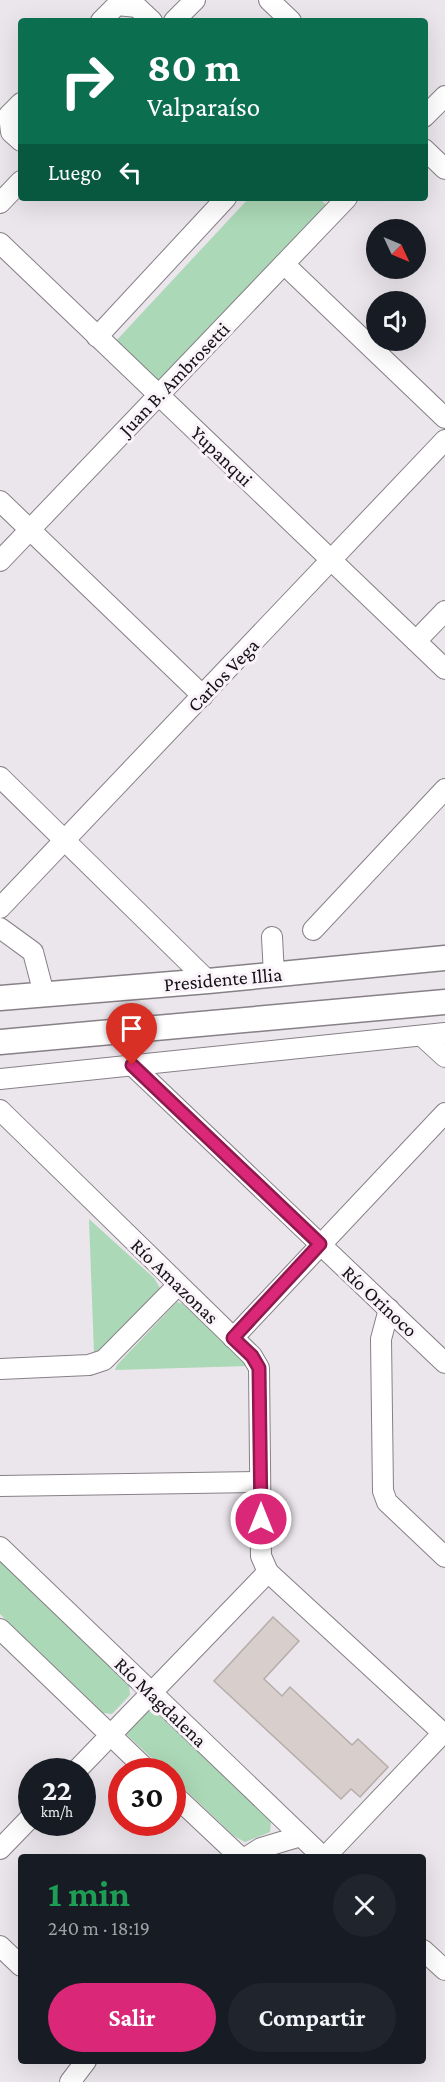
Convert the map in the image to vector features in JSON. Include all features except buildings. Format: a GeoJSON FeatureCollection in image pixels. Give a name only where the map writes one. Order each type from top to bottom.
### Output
{"type":"FeatureCollection","features":[{"type":"Feature","properties":{"kind":"main road","name":"Presidente Illia"},"geometry":{"type":"LineString","coordinates":[[0,998],[445,958]]}},
{"type":"Feature","properties":{"kind":"main road"},"geometry":{"type":"LineString","coordinates":[[0,1042],[445,1002]]}},
{"type":"Feature","properties":{"kind":"street"},"geometry":{"type":"LineString","coordinates":[[177,18],[195,0]]}},
{"type":"Feature","properties":{"kind":"street"},"geometry":{"type":"LineString","coordinates":[[269,0],[288,18]]}},
{"type":"Feature","properties":{"kind":"street"},"geometry":{"type":"LineString","coordinates":[[104,18],[117,5],[137,7],[149,18]]}},
{"type":"Feature","properties":{"kind":"street"},"geometry":{"type":"LineString","coordinates":[[428,113],[445,96]]}},
{"type":"Feature","properties":{"kind":"street"},"geometry":{"type":"LineString","coordinates":[[18,106],[9,115],[11,132],[18,138]]}},
{"type":"Feature","properties":{"kind":"street"},"geometry":{"type":"LineString","coordinates":[[428,153],[445,169]]}},
{"type":"Feature","properties":{"kind":"street"},"geometry":{"type":"LineString","coordinates":[[0,203],[18,184]]}},
{"type":"Feature","properties":{"kind":"street"},"geometry":{"type":"LineString","coordinates":[[97,337],[223,201]]}},
{"type":"Feature","properties":{"kind":"street","name":"Juan B. Ambrosetti"},"geometry":{"type":"LineString","coordinates":[[0,561],[344,201]]}},
{"type":"Feature","properties":{"kind":"street","name":"Yupanqui"},"geometry":{"type":"LineString","coordinates":[[0,243],[445,669]]}},
{"type":"Feature","properties":{"kind":"street"},"geometry":{"type":"LineString","coordinates":[[284,264],[445,418]]}},
{"type":"Feature","properties":{"kind":"street","name":"Carlos Vega"},"geometry":{"type":"LineString","coordinates":[[0,908],[445,440]]}},
{"type":"Feature","properties":{"kind":"street"},"geometry":{"type":"LineString","coordinates":[[0,501],[203,696]]}},
{"type":"Feature","properties":{"kind":"street"},"geometry":{"type":"LineString","coordinates":[[416,641],[445,611]]}},
{"type":"Feature","properties":{"kind":"street"},"geometry":{"type":"LineString","coordinates":[[0,777],[208,981]]}},
{"type":"Feature","properties":{"kind":"street"},"geometry":{"type":"LineString","coordinates":[[313,930],[445,789]]}},
{"type":"Feature","properties":{"kind":"street"},"geometry":{"type":"LineString","coordinates":[[0,928],[33,952],[44,994]]}},
{"type":"Feature","properties":{"kind":"street"},"geometry":{"type":"LineString","coordinates":[[272,937],[274,975]]}},
{"type":"Feature","properties":{"kind":"street"},"geometry":{"type":"LineString","coordinates":[[0,1079],[445,1034]]}},
{"type":"Feature","properties":{"kind":"street"},"geometry":{"type":"LineString","coordinates":[[422,1036],[445,1057]]}},
{"type":"Feature","properties":{"kind":"street","name":"Río Orinoco"},"geometry":{"type":"LineString","coordinates":[[132,1065],[445,1363]]}},
{"type":"Feature","properties":{"kind":"street","name":"Río Amazonas"},"geometry":{"type":"LineString","coordinates":[[0,1110],[252,1356],[259,1368],[261,1556],[268,1572]]}},
{"type":"Feature","properties":{"kind":"street"},"geometry":{"type":"LineString","coordinates":[[233,1338],[445,1113]]}},
{"type":"Feature","properties":{"kind":"street"},"geometry":{"type":"LineString","coordinates":[[0,1369],[89,1365],[104,1360],[178,1285]]}},
{"type":"Feature","properties":{"kind":"street"},"geometry":{"type":"LineString","coordinates":[[389,1309],[381,1339],[383,1491],[387,1502],[445,1557]]}},
{"type":"Feature","properties":{"kind":"street"},"geometry":{"type":"LineString","coordinates":[[0,1486],[260,1482]]}},
{"type":"Feature","properties":{"kind":"street","name":"Río Magdalena"},"geometry":{"type":"LineString","coordinates":[[0,1547],[321,1854]]}},
{"type":"Feature","properties":{"kind":"street"},"geometry":{"type":"LineString","coordinates":[[88,1758],[268,1572],[443,1735],[327,1854]]}},
{"type":"Feature","properties":{"kind":"street"},"geometry":{"type":"LineString","coordinates":[[0,1629],[134,1758]]}},
{"type":"Feature","properties":{"kind":"street"},"geometry":{"type":"LineString","coordinates":[[186,1806],[237,1854]]}},
{"type":"Feature","properties":{"kind":"street"},"geometry":{"type":"LineString","coordinates":[[0,1849],[18,1830]]}},
{"type":"Feature","properties":{"kind":"street"},"geometry":{"type":"LineString","coordinates":[[252,1854],[261,1848],[301,1836]]}},
{"type":"Feature","properties":{"kind":"street"},"geometry":{"type":"LineString","coordinates":[[0,1946],[18,1963]]}},
{"type":"Feature","properties":{"kind":"street"},"geometry":{"type":"LineString","coordinates":[[426,1953],[445,1970]]}},
{"type":"Feature","properties":{"kind":"street"},"geometry":{"type":"LineString","coordinates":[[70,2082],[84,2064]]}},
{"type":"Feature","properties":{"kind":"green space"},"geometry":{"type":"Polygon","coordinates":[[[246,201],[322,201],[326,205],[158,381],[115,342],[246,201]]]}},
{"type":"Feature","properties":{"kind":"green space"},"geometry":{"type":"Polygon","coordinates":[[[89,1219],[154,1278],[160,1288],[159,1294],[107,1351],[94,1353],[89,1219]]]}},
{"type":"Feature","properties":{"kind":"green space"},"geometry":{"type":"Polygon","coordinates":[[[177,1302],[183,1304],[240,1356],[247,1366],[115,1370],[117,1365],[177,1302]]]}},
{"type":"Feature","properties":{"kind":"green space"},"geometry":{"type":"Polygon","coordinates":[[[0,1560],[129,1685],[130,1695],[112,1714],[103,1713],[0,1614],[0,1560]]]}},
{"type":"Feature","properties":{"kind":"green space"},"geometry":{"type":"Polygon","coordinates":[[[146,1708],[154,1710],[271,1821],[270,1832],[245,1842],[234,1836],[186,1790],[186,1758],[152,1758],[127,1735],[127,1728],[146,1708]]]}},
{"type":"Feature","properties":{"kind":"route"},"geometry":{"type":"LineString","coordinates":[[132,1065],[320,1244],[233,1338],[252,1356],[259,1368],[261,1519]]}}]}
